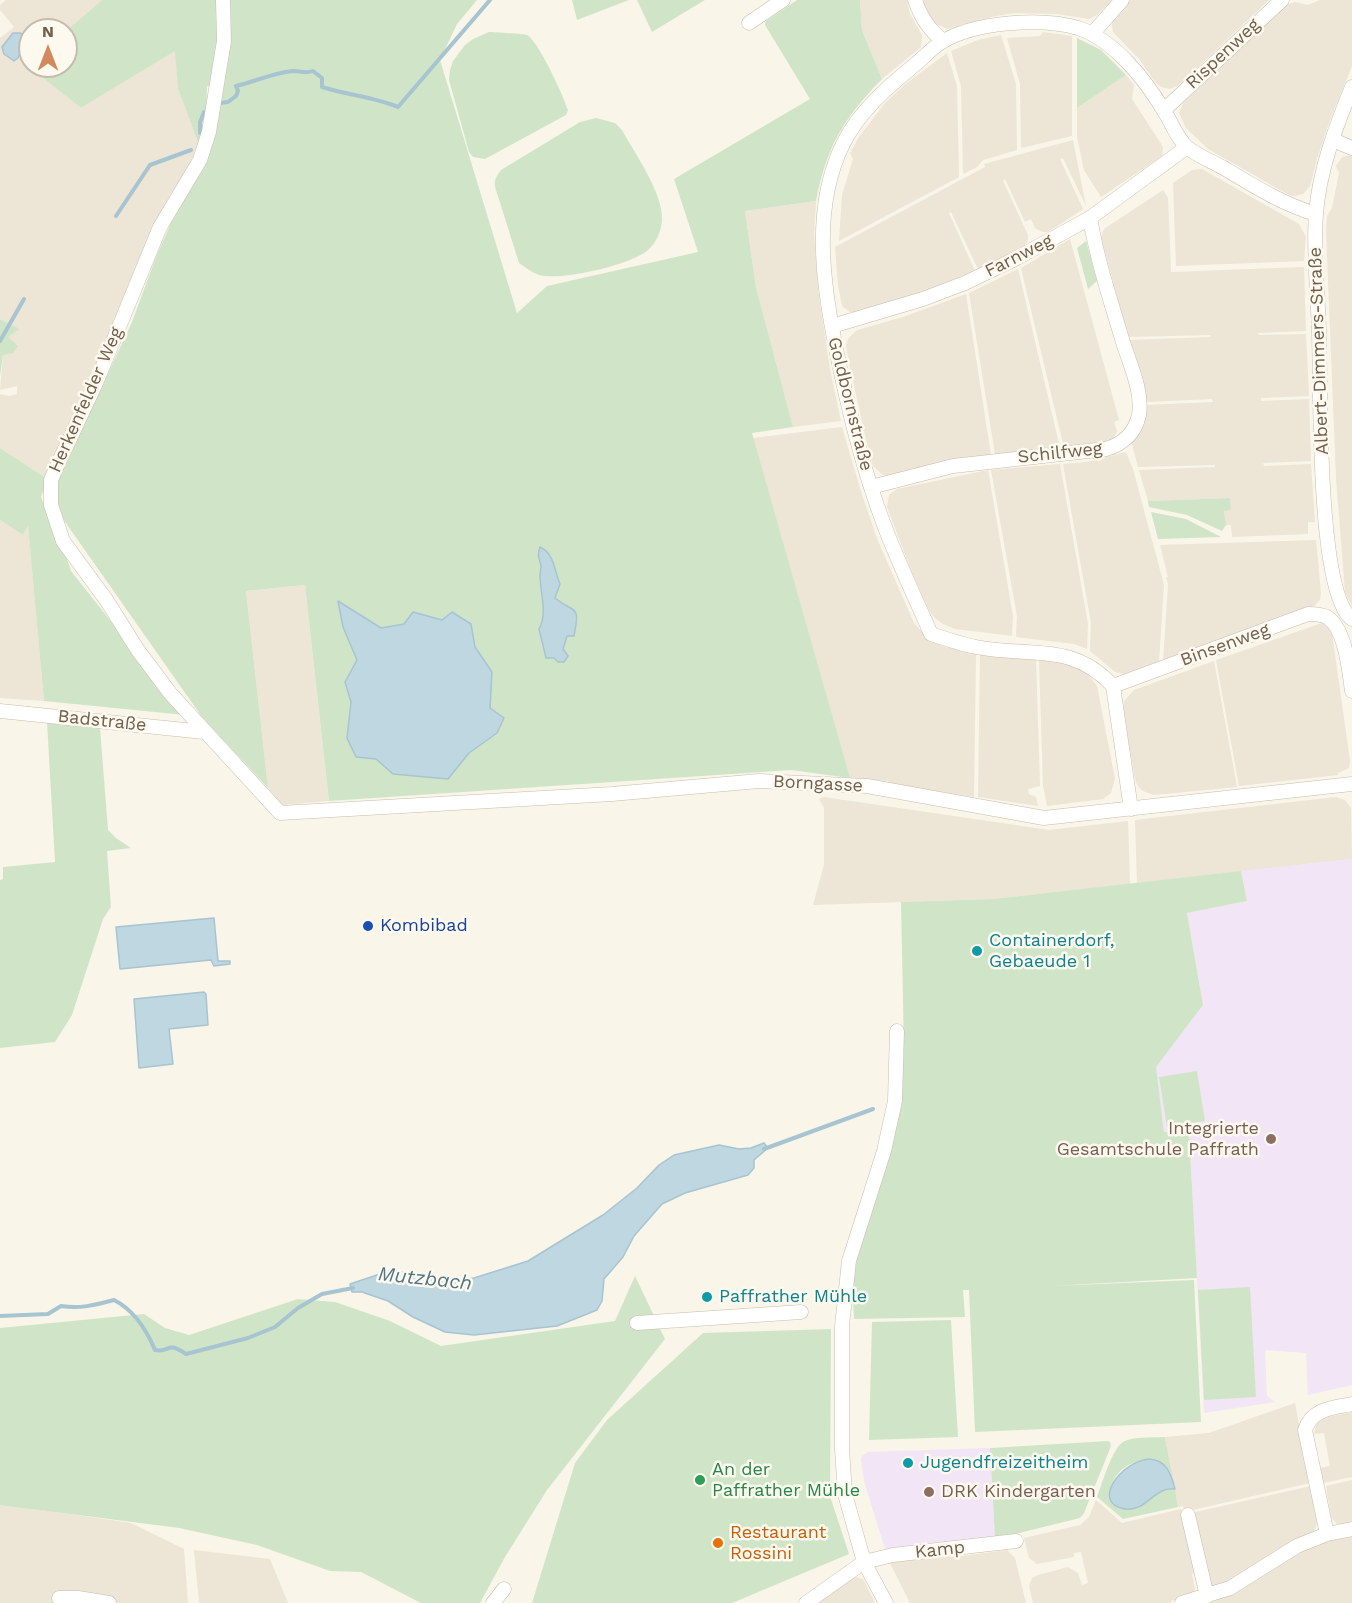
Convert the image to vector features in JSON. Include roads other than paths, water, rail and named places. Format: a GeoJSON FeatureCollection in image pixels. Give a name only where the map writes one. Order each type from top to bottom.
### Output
{"type":"FeatureCollection","features":[{"type":"Feature","properties":{"kind":"street","name":"Herkenfelder Weg"},"geometry":{"type":"LineString","coordinates":[[223,0],[224,42],[209,132],[200,160],[160,227],[96,383],[51,480],[50,493],[51,505],[63,541],[107,601],[137,649],[170,693],[204,732],[280,813]]}},
{"type":"Feature","properties":{"kind":"street"},"geometry":{"type":"LineString","coordinates":[[749,23],[783,0]]}},
{"type":"Feature","properties":{"kind":"street"},"geometry":{"type":"LineString","coordinates":[[915,0],[919,13],[928,28],[943,41]]}},
{"type":"Feature","properties":{"kind":"street"},"geometry":{"type":"LineString","coordinates":[[1092,34],[1122,0]]}},
{"type":"Feature","properties":{"kind":"street","name":"Rispenweg"},"geometry":{"type":"LineString","coordinates":[[1164,110],[1282,0]]}},
{"type":"Feature","properties":{"kind":"street","name":"Goldbornstraße"},"geometry":{"type":"LineString","coordinates":[[1113,686],[1090,665],[1074,657],[977,647],[932,634],[883,524],[851,422],[831,326],[826,289],[825,205],[832,170],[854,125],[868,108],[892,84],[943,41],[1000,24],[1029,22],[1075,27],[1092,34],[1130,64],[1164,110],[1187,147],[1279,201],[1316,213]]}},
{"type":"Feature","properties":{"kind":"street","name":"Albert-Dimmers-Straße"},"geometry":{"type":"LineString","coordinates":[[1350,617],[1339,601],[1326,520],[1316,213],[1321,177],[1340,116],[1352,87]]}},
{"type":"Feature","properties":{"kind":"street"},"geometry":{"type":"LineString","coordinates":[[1333,140],[1352,148]]}},
{"type":"Feature","properties":{"kind":"street","name":"Farnweg"},"geometry":{"type":"LineString","coordinates":[[831,326],[914,303],[965,283],[1090,218],[1187,147]]}},
{"type":"Feature","properties":{"kind":"street","name":"Schilfweg"},"geometry":{"type":"LineString","coordinates":[[871,487],[953,466],[1106,449],[1126,440],[1138,417],[1138,392],[1090,218]]}},
{"type":"Feature","properties":{"kind":"street","name":"Binsenweg"},"geometry":{"type":"LineString","coordinates":[[1113,686],[1308,614],[1319,614],[1336,626],[1348,660],[1352,691]]}},
{"type":"Feature","properties":{"kind":"street"},"geometry":{"type":"LineString","coordinates":[[1113,686],[1131,809]]}},
{"type":"Feature","properties":{"kind":"street","name":"Badstraße"},"geometry":{"type":"LineString","coordinates":[[0,711],[204,732]]}},
{"type":"Feature","properties":{"kind":"street","name":"Borngasse"},"geometry":{"type":"LineString","coordinates":[[280,813],[602,795],[759,781],[867,786],[1044,818],[1352,784]]}},
{"type":"Feature","properties":{"kind":"street"},"geometry":{"type":"LineString","coordinates":[[886,1603],[864,1562],[845,1494],[842,1449],[843,1311],[849,1261],[884,1151],[895,1101],[897,1031]]}},
{"type":"Feature","properties":{"kind":"street"},"geometry":{"type":"LineString","coordinates":[[637,1323],[801,1312]]}},
{"type":"Feature","properties":{"kind":"street"},"geometry":{"type":"LineString","coordinates":[[1327,1534],[1305,1430],[1308,1422],[1321,1410],[1352,1404]]}},
{"type":"Feature","properties":{"kind":"street"},"geometry":{"type":"LineString","coordinates":[[1188,1515],[1207,1596]]}},
{"type":"Feature","properties":{"kind":"street"},"geometry":{"type":"LineString","coordinates":[[1182,1603],[1230,1588],[1297,1545],[1327,1534],[1352,1529]]}},
{"type":"Feature","properties":{"kind":"street","name":"Kamp"},"geometry":{"type":"LineString","coordinates":[[864,1562],[893,1555],[1016,1541]]}},
{"type":"Feature","properties":{"kind":"street"},"geometry":{"type":"LineString","coordinates":[[806,1603],[864,1562]]}},
{"type":"Feature","properties":{"kind":"street"},"geometry":{"type":"LineString","coordinates":[[493,1603],[504,1589]]}},
{"type":"Feature","properties":{"kind":"street"},"geometry":{"type":"LineString","coordinates":[[59,1598],[78,1598],[109,1603]]}},
{"type":"Feature","properties":{"kind":"water"},"geometry":{"type":"Polygon","coordinates":[[[13,33],[18,33],[18,58],[14,61],[4,54],[2,47],[13,33]]]}},
{"type":"Feature","properties":{"kind":"water"},"geometry":{"type":"Polygon","coordinates":[[[540,547],[549,554],[560,584],[555,598],[571,608],[577,618],[574,636],[567,636],[563,649],[568,656],[564,662],[546,658],[539,629],[543,616],[541,566],[538,555],[540,547]]]}},
{"type":"Feature","properties":{"kind":"water"},"geometry":{"type":"Polygon","coordinates":[[[338,601],[381,628],[404,624],[413,612],[442,620],[452,612],[471,624],[475,647],[492,672],[490,708],[504,718],[497,733],[469,753],[448,779],[393,774],[376,759],[356,757],[347,738],[351,702],[345,682],[357,660],[343,627],[338,601]]]}},
{"type":"Feature","properties":{"kind":"water"},"geometry":{"type":"Polygon","coordinates":[[[214,918],[218,961],[230,961],[230,964],[214,966],[211,960],[120,969],[116,927],[214,918]]]}},
{"type":"Feature","properties":{"kind":"water"},"geometry":{"type":"Polygon","coordinates":[[[204,992],[208,1025],[169,1029],[173,1064],[139,1068],[134,999],[204,992]]]}},
{"type":"Feature","properties":{"kind":"water"},"geometry":{"type":"Polygon","coordinates":[[[764,1143],[768,1148],[754,1160],[754,1168],[748,1175],[685,1193],[662,1204],[634,1236],[623,1257],[604,1279],[602,1301],[597,1310],[557,1326],[474,1335],[445,1332],[413,1317],[388,1301],[362,1292],[352,1292],[350,1284],[386,1272],[407,1272],[440,1279],[474,1278],[528,1261],[603,1215],[637,1188],[659,1165],[674,1155],[719,1145],[739,1149],[751,1148],[764,1143]]]}},
{"type":"Feature","properties":{"kind":"water"},"geometry":{"type":"Polygon","coordinates":[[[1149,1459],[1164,1465],[1170,1473],[1175,1489],[1161,1491],[1133,1509],[1115,1506],[1110,1500],[1113,1483],[1128,1467],[1149,1459]]]}},
{"type":"Feature","properties":{"kind":"waterway"},"geometry":{"type":"LineString","coordinates":[[220,103],[228,102],[236,96],[238,91],[236,86],[287,72],[313,71],[322,78],[322,87],[398,107],[490,0]]}},
{"type":"Feature","properties":{"kind":"waterway"},"geometry":{"type":"LineString","coordinates":[[200,133],[200,122],[204,112]]}},
{"type":"Feature","properties":{"kind":"waterway"},"geometry":{"type":"LineString","coordinates":[[116,216],[150,165],[191,150]]}},
{"type":"Feature","properties":{"kind":"waterway"},"geometry":{"type":"LineString","coordinates":[[0,341],[24,299]]}},
{"type":"Feature","properties":{"kind":"waterway","name":"Mutzbach"},"geometry":{"type":"LineString","coordinates":[[764,1149],[873,1109]]}},
{"type":"Feature","properties":{"kind":"waterway","name":"Mutzbach"},"geometry":{"type":"LineString","coordinates":[[0,1316],[48,1314],[61,1306],[82,1307],[114,1300],[128,1309],[139,1322],[155,1350],[171,1347],[186,1354],[248,1338],[275,1327],[298,1308],[322,1294],[353,1288]]}},
{"type":"Feature","properties":{"kind":"place","name":"Kombibad"},"geometry":{"type":"Point","coordinates":[368,926]}},
{"type":"Feature","properties":{"kind":"place","name":"Containerdorf, Gebaeude 1"},"geometry":{"type":"Point","coordinates":[977,951]}},
{"type":"Feature","properties":{"kind":"place","name":"Integrierte Gesamtschule Paffrath"},"geometry":{"type":"Point","coordinates":[1271,1139]}},
{"type":"Feature","properties":{"kind":"place","name":"Paffrather Mühle"},"geometry":{"type":"Point","coordinates":[707,1297]}},
{"type":"Feature","properties":{"kind":"place","name":"Jugendfreizeitheim"},"geometry":{"type":"Point","coordinates":[908,1463]}},
{"type":"Feature","properties":{"kind":"place","name":"An der Paffrather Mühle"},"geometry":{"type":"Point","coordinates":[700,1480]}},
{"type":"Feature","properties":{"kind":"place","name":"DRK Kindergarten"},"geometry":{"type":"Point","coordinates":[929,1492]}},
{"type":"Feature","properties":{"kind":"place","name":"Restaurant Rossini"},"geometry":{"type":"Point","coordinates":[718,1543]}}]}
